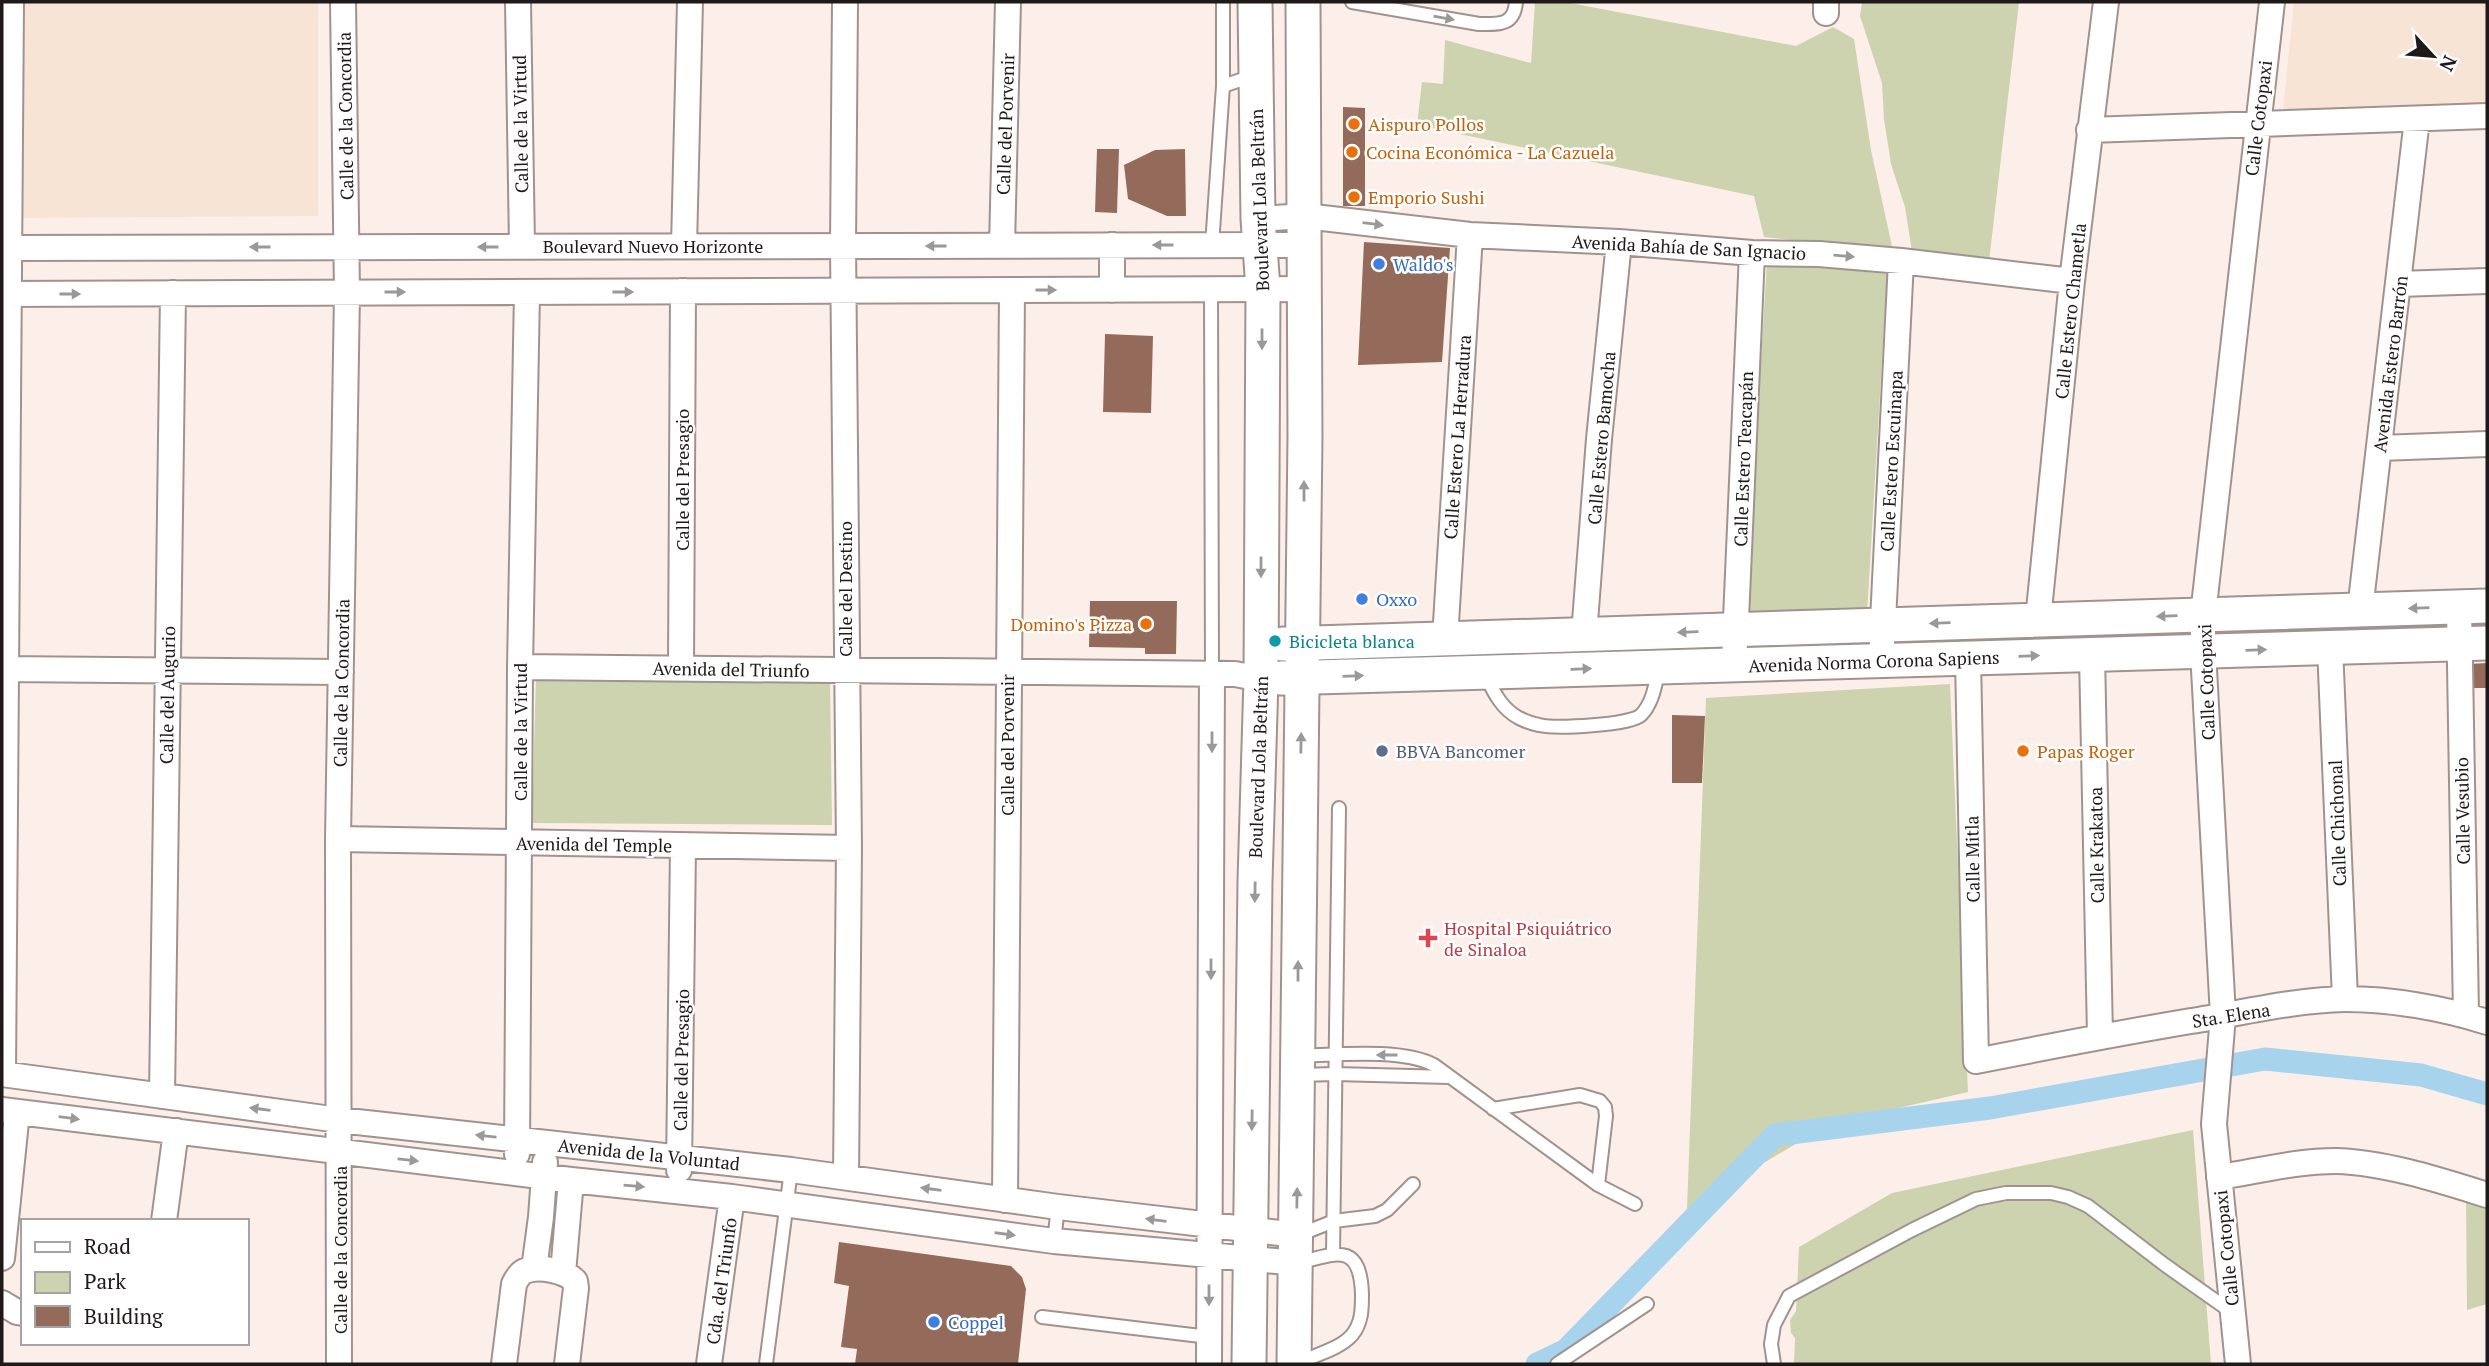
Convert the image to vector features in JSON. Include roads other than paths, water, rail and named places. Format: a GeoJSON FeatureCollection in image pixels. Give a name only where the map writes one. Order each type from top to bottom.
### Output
{"type":"FeatureCollection","features":[{"type":"Feature","properties":{"kind":"main road","name":"Boulevard Lola Beltrán"},"geometry":{"type":"LineString","coordinates":[[1249,1364],[1255,881],[1236,675],[1261,645],[1263,289],[1259,232],[1255,2]]}},
{"type":"Feature","properties":{"kind":"main road"},"geometry":{"type":"LineString","coordinates":[[1294,1364],[1303,644],[1303,2]]}},
{"type":"Feature","properties":{"kind":"main road","name":"Avenida Norma Corona Sapiens"},"geometry":{"type":"LineString","coordinates":[[1261,645],[2473,607]]}},
{"type":"Feature","properties":{"kind":"main road","name":"Avenida Norma Corona Sapiens"},"geometry":{"type":"LineString","coordinates":[[1236,675],[1302,677],[2473,643]]}},
{"type":"Feature","properties":{"kind":"street"},"geometry":{"type":"LineString","coordinates":[[2,1074],[5,294],[11,2]]}},
{"type":"Feature","properties":{"kind":"street","name":"Calle de la Concordia"},"geometry":{"type":"LineString","coordinates":[[340,1364],[338,839],[347,293],[343,2]]}},
{"type":"Feature","properties":{"kind":"street","name":"Calle de la Virtud"},"geometry":{"type":"LineString","coordinates":[[518,2],[522,246]]}},
{"type":"Feature","properties":{"kind":"street"},"geometry":{"type":"LineString","coordinates":[[684,246],[690,2]]}},
{"type":"Feature","properties":{"kind":"street","name":"Calle del Destino"},"geometry":{"type":"LineString","coordinates":[[845,2],[845,670],[849,848],[846,1177]]}},
{"type":"Feature","properties":{"kind":"street","name":"Calle del Porvenir"},"geometry":{"type":"LineString","coordinates":[[1002,246],[1008,2]]}},
{"type":"Feature","properties":{"kind":"street","name":"Calle Estero Chametla"},"geometry":{"type":"LineString","coordinates":[[2038,620],[2072,281],[2106,2]]}},
{"type":"Feature","properties":{"kind":"street","name":"Calle Cotopaxi"},"geometry":{"type":"LineString","coordinates":[[2238,1364],[2214,1114],[2223,1016],[2203,615],[2272,2]]}},
{"type":"Feature","properties":{"kind":"street"},"geometry":{"type":"LineString","coordinates":[[2089,130],[2487,116]]}},
{"type":"Feature","properties":{"kind":"street","name":"Avenida Estero Barrón"},"geometry":{"type":"LineString","coordinates":[[2360,610],[2417,119]]}},
{"type":"Feature","properties":{"kind":"street","name":"Boulevard Nuevo Horizonte"},"geometry":{"type":"LineString","coordinates":[[6,248],[1212,245],[1259,232],[1305,230]]}},
{"type":"Feature","properties":{"kind":"street","name":"Avenida Bahía de San Ignacio"},"geometry":{"type":"LineString","coordinates":[[1305,230],[1619,242],[1752,253],[1819,254],[2072,281]]}},
{"type":"Feature","properties":{"kind":"street","name":"Calle Estero La Herradura"},"geometry":{"type":"LineString","coordinates":[[1445,639],[1469,235]]}},
{"type":"Feature","properties":{"kind":"street","name":"Calle Estero Bamocha"},"geometry":{"type":"LineString","coordinates":[[1584,635],[1599,439],[1619,242]]}},
{"type":"Feature","properties":{"kind":"street"},"geometry":{"type":"LineString","coordinates":[[1112,245],[1112,290]]}},
{"type":"Feature","properties":{"kind":"street","name":"Calle Estero Teacapán"},"geometry":{"type":"LineString","coordinates":[[1734,665],[1752,253]]}},
{"type":"Feature","properties":{"kind":"street","name":"Calle Estero Escuinapa"},"geometry":{"type":"LineString","coordinates":[[1881,661],[1901,261]]}},
{"type":"Feature","properties":{"kind":"street"},"geometry":{"type":"LineString","coordinates":[[2399,284],[2487,281]]}},
{"type":"Feature","properties":{"kind":"street"},"geometry":{"type":"LineString","coordinates":[[5,294],[1303,289]]}},
{"type":"Feature","properties":{"kind":"street","name":"Calle del Porvenir"},"geometry":{"type":"LineString","coordinates":[[1005,1200],[1012,290]]}},
{"type":"Feature","properties":{"kind":"street","name":"Calle del Presagio"},"geometry":{"type":"LineString","coordinates":[[681,668],[683,291]]}},
{"type":"Feature","properties":{"kind":"street","name":"Calle de la Virtud"},"geometry":{"type":"LineString","coordinates":[[517,1172],[520,667],[527,292]]}},
{"type":"Feature","properties":{"kind":"street","name":"Calle del Augurio"},"geometry":{"type":"LineString","coordinates":[[162,1096],[173,293]]}},
{"type":"Feature","properties":{"kind":"street"},"geometry":{"type":"LineString","coordinates":[[2380,448],[2487,444]]}},
{"type":"Feature","properties":{"kind":"street","name":"Calle Vesubio"},"geometry":{"type":"LineString","coordinates":[[2473,607],[2477,1018]]}},
{"type":"Feature","properties":{"kind":"street","name":"Calle Chichonal"},"geometry":{"type":"LineString","coordinates":[[2330,648],[2344,999]]}},
{"type":"Feature","properties":{"kind":"street","name":"Calle Krakatoa"},"geometry":{"type":"LineString","coordinates":[[2092,654],[2100,1037]]}},
{"type":"Feature","properties":{"kind":"street","name":"Calle Mitla"},"geometry":{"type":"LineString","coordinates":[[1968,658],[1976,1060]]}},
{"type":"Feature","properties":{"kind":"street","name":"Avenida del Triunfo"},"geometry":{"type":"LineString","coordinates":[[520,667],[1236,675]]}},
{"type":"Feature","properties":{"kind":"street"},"geometry":{"type":"LineString","coordinates":[[4,669],[341,672]]}},
{"type":"Feature","properties":{"kind":"street"},"geometry":{"type":"LineString","coordinates":[[1209,1364],[1210,1227],[1236,675]]}},
{"type":"Feature","properties":{"kind":"street","name":"Avenida del Temple"},"geometry":{"type":"LineString","coordinates":[[338,839],[849,848]]}},
{"type":"Feature","properties":{"kind":"street","name":"Calle del Presagio"},"geometry":{"type":"LineString","coordinates":[[678,1190],[684,846]]}},
{"type":"Feature","properties":{"kind":"street","name":"Sta. Elena"},"geometry":{"type":"LineString","coordinates":[[1976,1060],[2223,1016],[2344,999],[2376,1001],[2477,1018]]}},
{"type":"Feature","properties":{"kind":"street","name":"Avenida de la Voluntad"},"geometry":{"type":"LineString","coordinates":[[2,1074],[339,1120],[846,1177],[1210,1227],[1251,1245]]}},
{"type":"Feature","properties":{"kind":"street"},"geometry":{"type":"LineString","coordinates":[[2,1258],[10,1111]]}},
{"type":"Feature","properties":{"kind":"street","name":"Avenida de la Voluntad"},"geometry":{"type":"LineString","coordinates":[[10,1111],[571,1180],[678,1190],[1054,1241],[1210,1255],[1251,1245],[1297,1249]]}},
{"type":"Feature","properties":{"kind":"street"},"geometry":{"type":"LineString","coordinates":[[164,1219],[176,1131]]}},
{"type":"Feature","properties":{"kind":"street"},"geometry":{"type":"LineString","coordinates":[[534,1269],[541,1217],[545,1142]]}},
{"type":"Feature","properties":{"kind":"street"},"geometry":{"type":"LineString","coordinates":[[2219,1177],[2308,1162],[2339,1161],[2392,1169],[2444,1181],[2487,1195]]}},
{"type":"Feature","properties":{"kind":"street"},"geometry":{"type":"LineString","coordinates":[[563,1272],[571,1180]]}},
{"type":"Feature","properties":{"kind":"street","name":"Cda. del Triunfo"},"geometry":{"type":"LineString","coordinates":[[709,1364],[733,1197]]}},
{"type":"Feature","properties":{"kind":"street"},"geometry":{"type":"LineString","coordinates":[[541,1217],[568,1219]]}},
{"type":"Feature","properties":{"kind":"street"},"geometry":{"type":"LineString","coordinates":[[504,1364],[514,1284],[525,1271],[534,1269],[563,1272],[571,1277],[576,1288],[567,1364]]}},
{"type":"Feature","properties":{"kind":"street"},"geometry":{"type":"LineString","coordinates":[[2,1303],[21,1313]]}},
{"type":"Feature","properties":{"kind":"lane"},"geometry":{"type":"LineString","coordinates":[[1212,245],[1223,86],[1223,2]]}},
{"type":"Feature","properties":{"kind":"lane"},"geometry":{"type":"LineString","coordinates":[[1352,2],[1479,24],[1506,23],[1514,14],[1516,2]]}},
{"type":"Feature","properties":{"kind":"lane"},"geometry":{"type":"LineString","coordinates":[[1223,86],[1255,75]]}},
{"type":"Feature","properties":{"kind":"lane"},"geometry":{"type":"LineString","coordinates":[[1211,289],[1236,675]]}},
{"type":"Feature","properties":{"kind":"lane"},"geometry":{"type":"LineString","coordinates":[[1484,672],[1506,709],[1520,719],[1540,726],[1560,727],[1629,722],[1640,716],[1652,695],[1660,667]]}},
{"type":"Feature","properties":{"kind":"lane"},"geometry":{"type":"LineString","coordinates":[[1333,1254],[1339,808]]}},
{"type":"Feature","properties":{"kind":"lane"},"geometry":{"type":"LineString","coordinates":[[1298,1065],[1336,1055],[1413,1056],[1434,1065],[1598,1185],[1635,1204]]}},
{"type":"Feature","properties":{"kind":"lane"},"geometry":{"type":"LineString","coordinates":[[1298,1065],[1335,1073],[1450,1077]]}},
{"type":"Feature","properties":{"kind":"lane"},"geometry":{"type":"LineString","coordinates":[[1493,1109],[1580,1095],[1600,1101],[1605,1107],[1606,1116],[1598,1185]]}},
{"type":"Feature","properties":{"kind":"lane"},"geometry":{"type":"LineString","coordinates":[[766,1364],[791,1170]]}},
{"type":"Feature","properties":{"kind":"lane"},"geometry":{"type":"LineString","coordinates":[[1297,1249],[1334,1221],[1375,1216],[1387,1210],[1413,1184]]}},
{"type":"Feature","properties":{"kind":"lane"},"geometry":{"type":"LineString","coordinates":[[1774,1364],[1771,1344],[1774,1325],[1789,1296],[1976,1199],[2006,1193],[2051,1193],[2088,1206],[2233,1314]]}},
{"type":"Feature","properties":{"kind":"lane"},"geometry":{"type":"LineString","coordinates":[[1054,1241],[1058,1208]]}},
{"type":"Feature","properties":{"kind":"lane"},"geometry":{"type":"LineString","coordinates":[[1294,1364],[1345,1342],[1359,1323],[1362,1310],[1360,1271],[1357,1263],[1349,1257],[1297,1249]]}},
{"type":"Feature","properties":{"kind":"lane"},"geometry":{"type":"LineString","coordinates":[[1557,1364],[1647,1304]]}},
{"type":"Feature","properties":{"kind":"lane"},"geometry":{"type":"LineString","coordinates":[[1042,1317],[1209,1337]]}},
{"type":"Feature","properties":{"kind":"waterway"},"geometry":{"type":"LineString","coordinates":[[1537,1364],[1566,1350],[1775,1135],[1990,1108],[2265,1059],[2421,1075],[2487,1094]]}},
{"type":"Feature","properties":{"kind":"place","name":"Aispuro Pollos"},"geometry":{"type":"Point","coordinates":[1354,124]}},
{"type":"Feature","properties":{"kind":"place","name":"Cocina Económica - La Cazuela"},"geometry":{"type":"Point","coordinates":[1352,152]}},
{"type":"Feature","properties":{"kind":"place","name":"Emporio Sushi"},"geometry":{"type":"Point","coordinates":[1354,197]}},
{"type":"Feature","properties":{"kind":"place","name":"Waldo's"},"geometry":{"type":"Point","coordinates":[1379,264]}},
{"type":"Feature","properties":{"kind":"place","name":"Oxxo"},"geometry":{"type":"Point","coordinates":[1362,599]}},
{"type":"Feature","properties":{"kind":"place","name":"Domino's Pizza"},"geometry":{"type":"Point","coordinates":[1146,624]}},
{"type":"Feature","properties":{"kind":"place","name":"Bicicleta blanca"},"geometry":{"type":"Point","coordinates":[1275,641]}},
{"type":"Feature","properties":{"kind":"place","name":"BBVA Bancomer"},"geometry":{"type":"Point","coordinates":[1382,751]}},
{"type":"Feature","properties":{"kind":"place","name":"Papas Roger"},"geometry":{"type":"Point","coordinates":[2023,751]}},
{"type":"Feature","properties":{"kind":"place","name":"Hospital Psiquiátrico de Sinaloa"},"geometry":{"type":"Point","coordinates":[1428,938]}},
{"type":"Feature","properties":{"kind":"place","name":"Coppel"},"geometry":{"type":"Point","coordinates":[934,1322]}}]}
